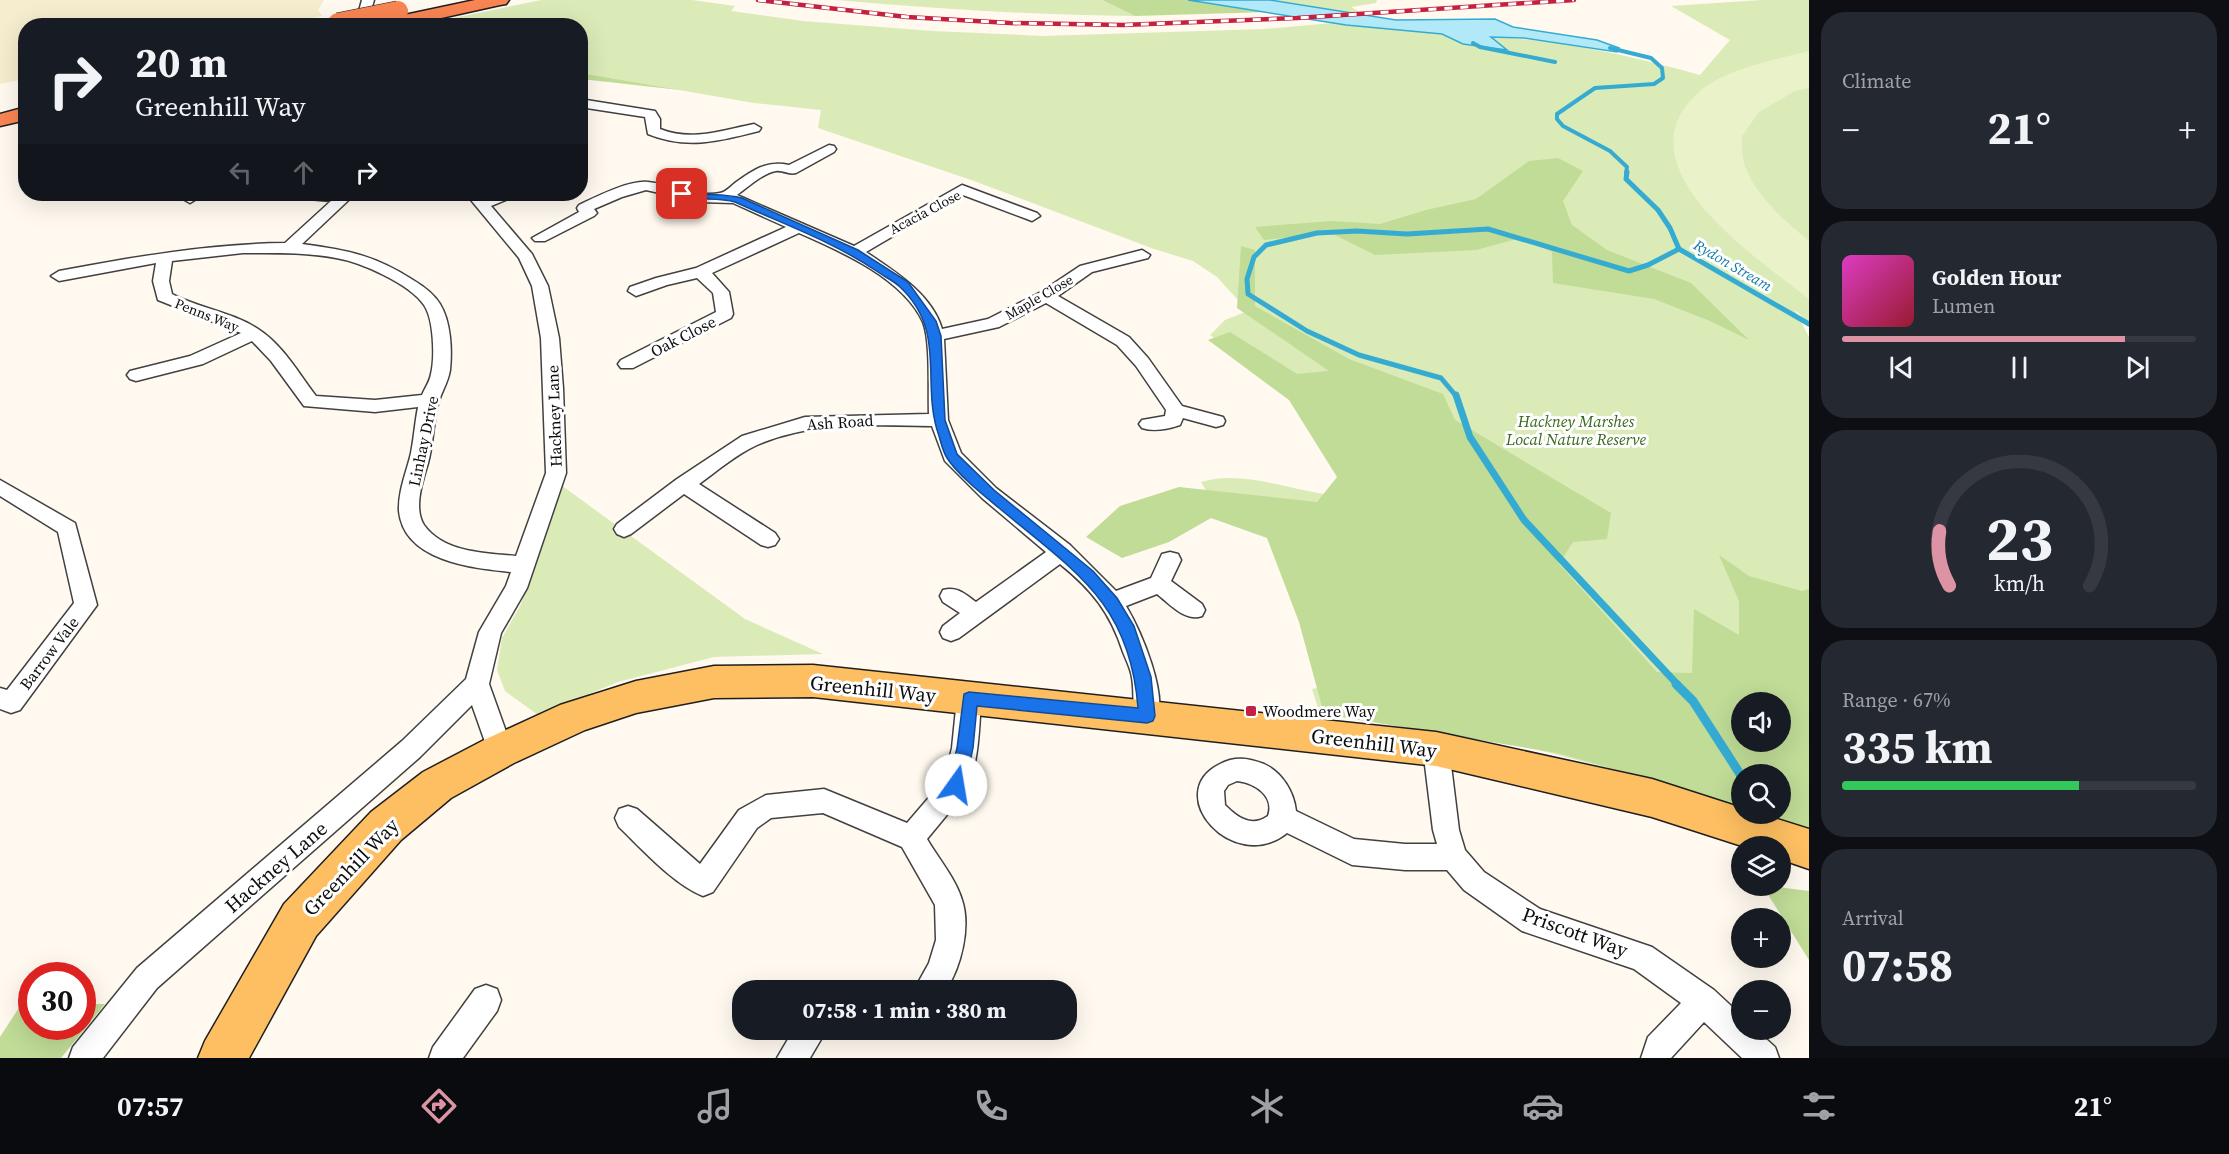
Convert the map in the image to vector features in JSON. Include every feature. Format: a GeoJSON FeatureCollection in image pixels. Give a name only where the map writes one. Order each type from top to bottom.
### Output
{"type":"FeatureCollection","features":[{"type":"Feature","properties":{"kind":"highway"},"geometry":{"type":"LineString","coordinates":[[395,18],[456,0]]}},
{"type":"Feature","properties":{"kind":"highway"},"geometry":{"type":"LineString","coordinates":[[382,18],[500,0]]}},
{"type":"Feature","properties":{"kind":"highway"},"geometry":{"type":"LineString","coordinates":[[0,104],[18,99]]}},
{"type":"Feature","properties":{"kind":"highway"},"geometry":{"type":"LineString","coordinates":[[0,114],[18,109]]}},
{"type":"Feature","properties":{"kind":"highway"},"geometry":{"type":"LineString","coordinates":[[0,120],[18,115]]}},
{"type":"Feature","properties":{"kind":"main road","name":"Greenhill Way"},"geometry":{"type":"LineString","coordinates":[[222,1058],[300,920],[386,826],[437,785],[500,751],[574,717],[636,697],[714,682],[813,681],[1436,749],[1652,798],[1809,849]]}},
{"type":"Feature","properties":{"kind":"street"},"geometry":{"type":"LineString","coordinates":[[368,0],[365,11],[372,18]]}},
{"type":"Feature","properties":{"kind":"street"},"geometry":{"type":"LineString","coordinates":[[588,104],[650,114],[653,119],[653,131],[664,137],[696,141],[754,128]]}},
{"type":"Feature","properties":{"kind":"street"},"geometry":{"type":"LineString","coordinates":[[726,197],[753,176],[775,166],[791,170],[829,148]]}},
{"type":"Feature","properties":{"kind":"street"},"geometry":{"type":"LineString","coordinates":[[540,238],[589,213],[584,208],[617,194],[646,186],[700,198],[726,197],[855,252],[904,285],[931,321],[935,336],[939,420],[952,456],[989,493],[1062,551],[1112,602],[1126,626],[1144,677],[1147,716]]}},
{"type":"Feature","properties":{"kind":"street","name":"Acacia Close"},"geometry":{"type":"LineString","coordinates":[[855,252],[962,189],[1032,216]]}},
{"type":"Feature","properties":{"kind":"street"},"geometry":{"type":"LineString","coordinates":[[289,248],[341,201]]}},
{"type":"Feature","properties":{"kind":"street","name":"Hackney Lane"},"geometry":{"type":"LineString","coordinates":[[84,1058],[147,978],[411,749],[477,684],[490,632],[516,588],[556,473],[550,338],[540,286],[526,257],[479,201]]}},
{"type":"Feature","properties":{"kind":"street"},"geometry":{"type":"LineString","coordinates":[[636,291],[662,281],[701,272],[798,227]]}},
{"type":"Feature","properties":{"kind":"street","name":"Linhay Drive"},"geometry":{"type":"LineString","coordinates":[[58,276],[165,257],[238,249],[289,248],[352,256],[381,266],[406,281],[433,305],[441,338],[441,374],[429,400],[409,505],[415,528],[434,548],[480,560],[524,565]]}},
{"type":"Feature","properties":{"kind":"street","name":"Maple Close"},"geometry":{"type":"LineString","coordinates":[[935,336],[993,323],[1047,296],[1086,270],[1142,255]]}},
{"type":"Feature","properties":{"kind":"street","name":"Penns Way"},"geometry":{"type":"LineString","coordinates":[[165,257],[161,281],[164,296],[178,305],[253,334],[274,355],[311,402],[375,406],[429,400]]}},
{"type":"Feature","properties":{"kind":"street","name":"Oak Close"},"geometry":{"type":"LineString","coordinates":[[627,364],[726,314],[721,292],[701,272]]}},
{"type":"Feature","properties":{"kind":"street"},"geometry":{"type":"LineString","coordinates":[[1047,296],[1123,341],[1142,363],[1175,410],[1216,421]]}},
{"type":"Feature","properties":{"kind":"street","name":"Penns Way"},"geometry":{"type":"LineString","coordinates":[[136,375],[187,365],[218,353],[253,334]]}},
{"type":"Feature","properties":{"kind":"street"},"geometry":{"type":"LineString","coordinates":[[1149,424],[1173,421],[1175,410]]}},
{"type":"Feature","properties":{"kind":"street","name":"Ash Road"},"geometry":{"type":"LineString","coordinates":[[624,529],[684,484],[749,441],[805,423],[892,419],[939,420]]}},
{"type":"Feature","properties":{"kind":"street"},"geometry":{"type":"LineString","coordinates":[[684,484],[768,539]]}},
{"type":"Feature","properties":{"kind":"street","name":"Barrow Vale"},"geometry":{"type":"LineString","coordinates":[[0,487],[68,528],[86,605],[11,703],[0,698]]}},
{"type":"Feature","properties":{"kind":"street"},"geometry":{"type":"LineString","coordinates":[[951,632],[1062,551]]}},
{"type":"Feature","properties":{"kind":"street"},"geometry":{"type":"LineString","coordinates":[[1112,602],[1159,584],[1170,560]]}},
{"type":"Feature","properties":{"kind":"street"},"geometry":{"type":"LineString","coordinates":[[1159,584],[1194,609]]}},
{"type":"Feature","properties":{"kind":"street"},"geometry":{"type":"LineString","coordinates":[[951,596],[976,613]]}},
{"type":"Feature","properties":{"kind":"street"},"geometry":{"type":"LineString","coordinates":[[477,684],[500,751]]}},
{"type":"Feature","properties":{"kind":"street"},"geometry":{"type":"LineString","coordinates":[[911,838],[956,785],[965,748],[969,699]]}},
{"type":"Feature","properties":{"kind":"street","name":"Priscott Way"},"geometry":{"type":"LineString","coordinates":[[1436,749],[1446,830],[1454,857],[1474,881],[1532,921],[1642,957],[1703,1001],[1764,1058]]}},
{"type":"Feature","properties":{"kind":"street"},"geometry":{"type":"LineString","coordinates":[[628,818],[703,883],[748,819],[766,807],[824,801],[911,838],[949,902],[950,940],[942,970],[936,980]]}},
{"type":"Feature","properties":{"kind":"street"},"geometry":{"type":"LineString","coordinates":[[1283,818],[1352,852],[1405,857],[1454,857]]}},
{"type":"Feature","properties":{"kind":"street"},"geometry":{"type":"LineString","coordinates":[[444,1058],[486,1000]]}},
{"type":"Feature","properties":{"kind":"street"},"geometry":{"type":"LineString","coordinates":[[1656,1058],[1659,1048],[1703,1001]]}},
{"type":"Feature","properties":{"kind":"street"},"geometry":{"type":"LineString","coordinates":[[792,1058],[804,1040]]}},
{"type":"Feature","properties":{"kind":"shaded area"},"geometry":{"type":"Polygon","coordinates":[[[0,0],[324,0],[318,10],[322,16],[313,18],[18,18],[18,80],[0,84],[0,0]]]}},
{"type":"Feature","properties":{"kind":"green space","name":"Hackney Marshes Local Nature Reserve"},"geometry":{"type":"Polygon","coordinates":[[[541,0],[692,0],[735,6],[731,11],[803,21],[933,31],[1043,36],[1264,29],[1333,23],[1442,34],[1463,44],[1506,50],[1490,37],[1570,45],[1648,61],[1700,75],[1730,40],[1671,6],[1762,0],[1809,0],[1809,323],[1795,310],[1809,337],[1809,829],[1791,823],[1791,764],[1731,764],[1731,805],[1646,778],[1485,736],[1320,714],[1312,689],[1326,686],[1270,538],[1211,499],[1201,482],[1234,478],[1338,496],[1349,491],[1281,385],[1210,335],[1225,320],[1248,311],[1217,277],[1193,261],[1154,249],[974,181],[818,128],[821,110],[754,103],[588,74],[588,18],[454,18],[541,0]]]}},
{"type":"Feature","properties":{"kind":"green space"},"geometry":{"type":"Polygon","coordinates":[[[837,0],[1102,0],[1135,16],[986,11],[837,0]]]}},
{"type":"Feature","properties":{"kind":"green space"},"geometry":{"type":"Polygon","coordinates":[[[1102,0],[1188,0],[1268,12],[1135,16],[1102,0]]]}},
{"type":"Feature","properties":{"kind":"green space"},"geometry":{"type":"Polygon","coordinates":[[[1270,0],[1377,0],[1376,3],[1351,7],[1365,15],[1270,0]]]}},
{"type":"Feature","properties":{"kind":"green space"},"geometry":{"type":"Polygon","coordinates":[[[1809,51],[1809,88],[1795,91],[1759,112],[1742,136],[1742,153],[1749,175],[1763,197],[1780,216],[1809,241],[1809,299],[1758,260],[1704,208],[1684,179],[1674,150],[1677,121],[1698,93],[1708,85],[1750,66],[1809,51]]]}},
{"type":"Feature","properties":{"kind":"green space"},"geometry":{"type":"Polygon","coordinates":[[[588,74],[680,90],[588,80],[588,74]]]}},
{"type":"Feature","properties":{"kind":"green space"},"geometry":{"type":"Polygon","coordinates":[[[1558,158],[1583,171],[1563,201],[1572,225],[1607,250],[1691,283],[1749,340],[1710,321],[1654,299],[1553,283],[1552,252],[1520,238],[1476,250],[1375,255],[1331,233],[1264,240],[1255,227],[1332,221],[1380,224],[1426,210],[1476,199],[1529,161],[1558,158]]]}},
{"type":"Feature","properties":{"kind":"green space"},"geometry":{"type":"Polygon","coordinates":[[[1241,246],[1255,250],[1255,306],[1349,359],[1443,394],[1455,420],[1611,513],[1607,539],[1573,542],[1559,564],[1657,672],[1692,673],[1694,609],[1739,635],[1739,601],[1719,555],[1749,576],[1802,591],[1809,589],[1809,829],[1791,823],[1791,764],[1731,764],[1731,805],[1557,753],[1324,714],[1299,622],[1267,538],[1211,518],[1169,542],[1122,558],[1086,537],[1120,506],[1179,487],[1317,502],[1337,477],[1289,400],[1208,340],[1230,332],[1297,374],[1329,371],[1237,308],[1241,246]]]}},
{"type":"Feature","properties":{"kind":"green space"},"geometry":{"type":"Polygon","coordinates":[[[561,485],[745,619],[823,654],[714,657],[618,682],[538,715],[505,691],[497,670],[502,638],[521,604],[561,485]]]}},
{"type":"Feature","properties":{"kind":"green space"},"geometry":{"type":"Polygon","coordinates":[[[1791,889],[1809,891],[1809,960],[1791,931],[1791,908],[1776,908],[1769,896],[1791,896],[1791,889]]]}},
{"type":"Feature","properties":{"kind":"green space"},"geometry":{"type":"Polygon","coordinates":[[[96,1004],[105,1004],[96,1015],[96,1004]]]}},
{"type":"Feature","properties":{"kind":"green space"},"geometry":{"type":"Polygon","coordinates":[[[18,1009],[18,1040],[76,1040],[61,1058],[0,1058],[0,1037],[18,1009]]]}},
{"type":"Feature","properties":{"kind":"water"},"geometry":{"type":"Polygon","coordinates":[[[1188,0],[1270,0],[1396,20],[1495,19],[1513,27],[1597,40],[1619,48],[1617,52],[1524,38],[1491,37],[1507,50],[1463,44],[1442,34],[1346,25],[1188,0]]]}},
{"type":"Feature","properties":{"kind":"waterway"},"geometry":{"type":"LineString","coordinates":[[1473,43],[1480,47],[1555,62]]}},
{"type":"Feature","properties":{"kind":"waterway","name":"Rydon Stream"},"geometry":{"type":"LineString","coordinates":[[1610,48],[1651,58],[1662,68],[1663,78],[1654,84],[1595,88],[1557,114],[1557,119],[1563,126],[1610,151],[1627,167],[1626,173]]}},
{"type":"Feature","properties":{"kind":"waterway","name":"Rydon Stream"},"geometry":{"type":"LineString","coordinates":[[1627,172],[1626,179],[1658,210],[1670,228],[1679,249]]}},
{"type":"Feature","properties":{"kind":"waterway"},"geometry":{"type":"LineString","coordinates":[[1456,396],[1441,378],[1359,355],[1307,331],[1248,294],[1247,279],[1254,257],[1266,245],[1317,233],[1357,231],[1407,234],[1488,229],[1629,271],[1648,265],[1679,249]]}},
{"type":"Feature","properties":{"kind":"waterway","name":"Rydon Stream"},"geometry":{"type":"LineString","coordinates":[[1679,249],[1809,324]]}},
{"type":"Feature","properties":{"kind":"waterway"},"geometry":{"type":"LineString","coordinates":[[1456,396],[1470,437],[1524,520],[1678,685]]}},
{"type":"Feature","properties":{"kind":"waterway"},"geometry":{"type":"LineString","coordinates":[[1676,684],[1693,701],[1734,764]]}},
{"type":"Feature","properties":{"kind":"railway"},"geometry":{"type":"LineString","coordinates":[[758,0],[907,17],[1010,23],[1123,25],[1297,18],[1574,0]]}},
{"type":"Feature","properties":{"kind":"place","name":"Woodmere Way"},"geometry":{"type":"Point","coordinates":[1251,711]}},
{"type":"Feature","properties":{"kind":"route"},"geometry":{"type":"LineString","coordinates":[[682,194],[700,198],[726,197],[738,200],[855,252],[904,285],[931,321],[935,336],[939,420],[952,456],[989,493],[1062,551],[1088,575],[1112,602],[1126,626],[1144,677],[1147,716],[969,699],[965,748],[956,785]]}}]}
